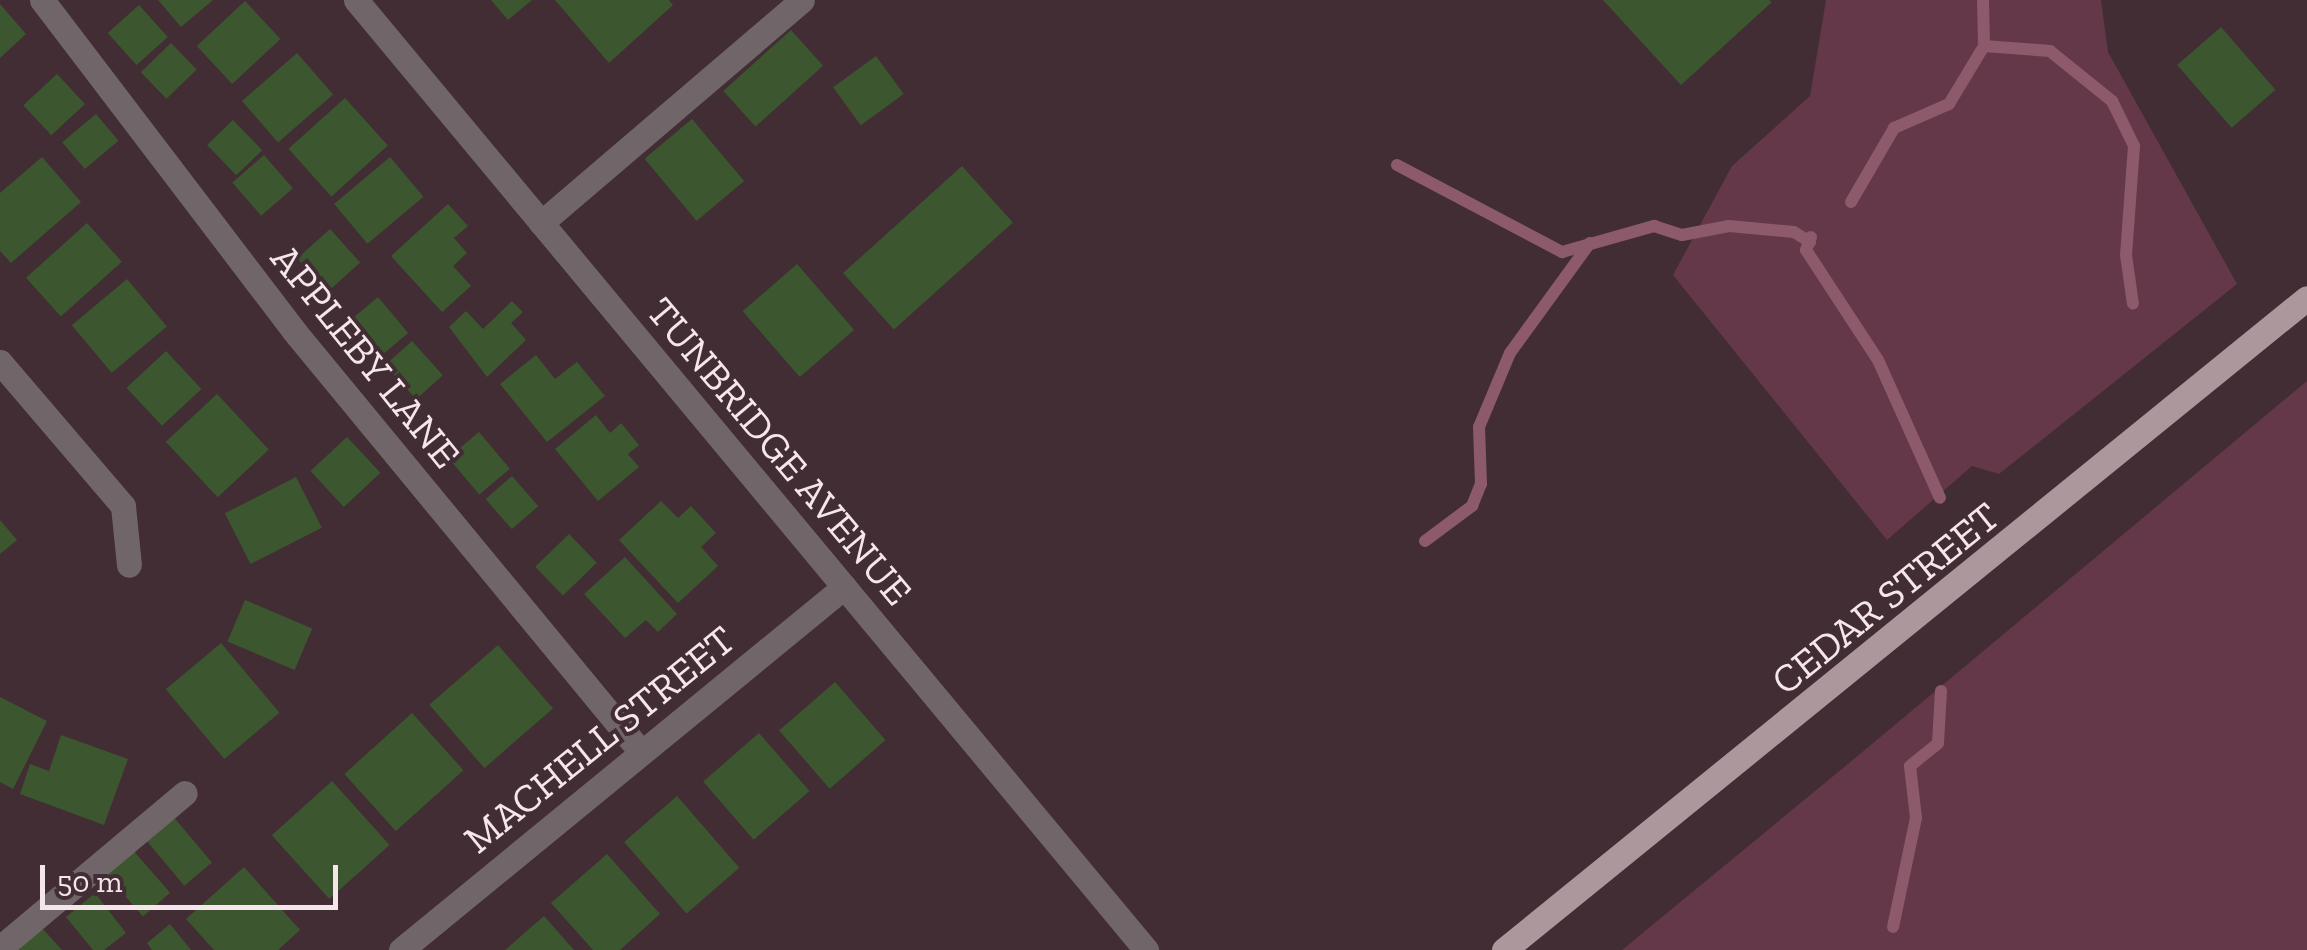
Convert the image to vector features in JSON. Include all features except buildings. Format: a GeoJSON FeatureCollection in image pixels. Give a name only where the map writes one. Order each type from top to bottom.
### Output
{"type":"FeatureCollection","features":[{"type":"Feature","properties":{"kind":"main road","name":"CEDAR STREET"},"geometry":{"type":"LineString","coordinates":[[1504,950],[2307,298]]}},
{"type":"Feature","properties":{"kind":"street","name":"APPLEBY LANE"},"geometry":{"type":"LineString","coordinates":[[42,0],[294,330],[641,752]]}},
{"type":"Feature","properties":{"kind":"street","name":"TUNBRIDGE AVENUE"},"geometry":{"type":"LineString","coordinates":[[356,0],[1146,950]]}},
{"type":"Feature","properties":{"kind":"street"},"geometry":{"type":"LineString","coordinates":[[541,222],[802,0]]}},
{"type":"Feature","properties":{"kind":"street"},"geometry":{"type":"LineString","coordinates":[[0,362],[123,506],[129,566]]}},
{"type":"Feature","properties":{"kind":"street","name":"MACHELL STREET"},"geometry":{"type":"LineString","coordinates":[[401,950],[844,587]]}},
{"type":"Feature","properties":{"kind":"street"},"geometry":{"type":"LineString","coordinates":[[0,948],[185,793]]}},
{"type":"Feature","properties":{"kind":"shaded area"},"geometry":{"type":"Polygon","coordinates":[[[1826,0],[2101,0],[2108,52],[2237,284],[1999,474],[1972,466],[1887,540],[1673,275],[1732,166],[1810,96],[1826,0]]]}},
{"type":"Feature","properties":{"kind":"shaded area"},"geometry":{"type":"Polygon","coordinates":[[[2307,381],[2307,950],[1622,950],[1854,759],[2307,381]]]}},
{"type":"Feature","properties":{"kind":"waterway"},"geometry":{"type":"LineString","coordinates":[[1851,202],[1894,128],[1949,104],[1984,46],[1983,0]]}},
{"type":"Feature","properties":{"kind":"waterway"},"geometry":{"type":"LineString","coordinates":[[1984,46],[2050,51],[2112,101],[2134,146],[2126,255],[2133,304]]}},
{"type":"Feature","properties":{"kind":"waterway"},"geometry":{"type":"LineString","coordinates":[[1397,165],[1562,252],[1654,226],[1682,235],[1729,226],[1794,232],[1810,242]]}},
{"type":"Feature","properties":{"kind":"waterway"},"geometry":{"type":"LineString","coordinates":[[1811,237],[1806,250],[1878,360],[1940,498]]}},
{"type":"Feature","properties":{"kind":"waterway"},"geometry":{"type":"LineString","coordinates":[[1425,541],[1472,506],[1481,484],[1479,427],[1510,353],[1590,243]]}},
{"type":"Feature","properties":{"kind":"waterway"},"geometry":{"type":"LineString","coordinates":[[1893,927],[1916,818],[1910,766],[1938,743],[1941,691]]}}]}
